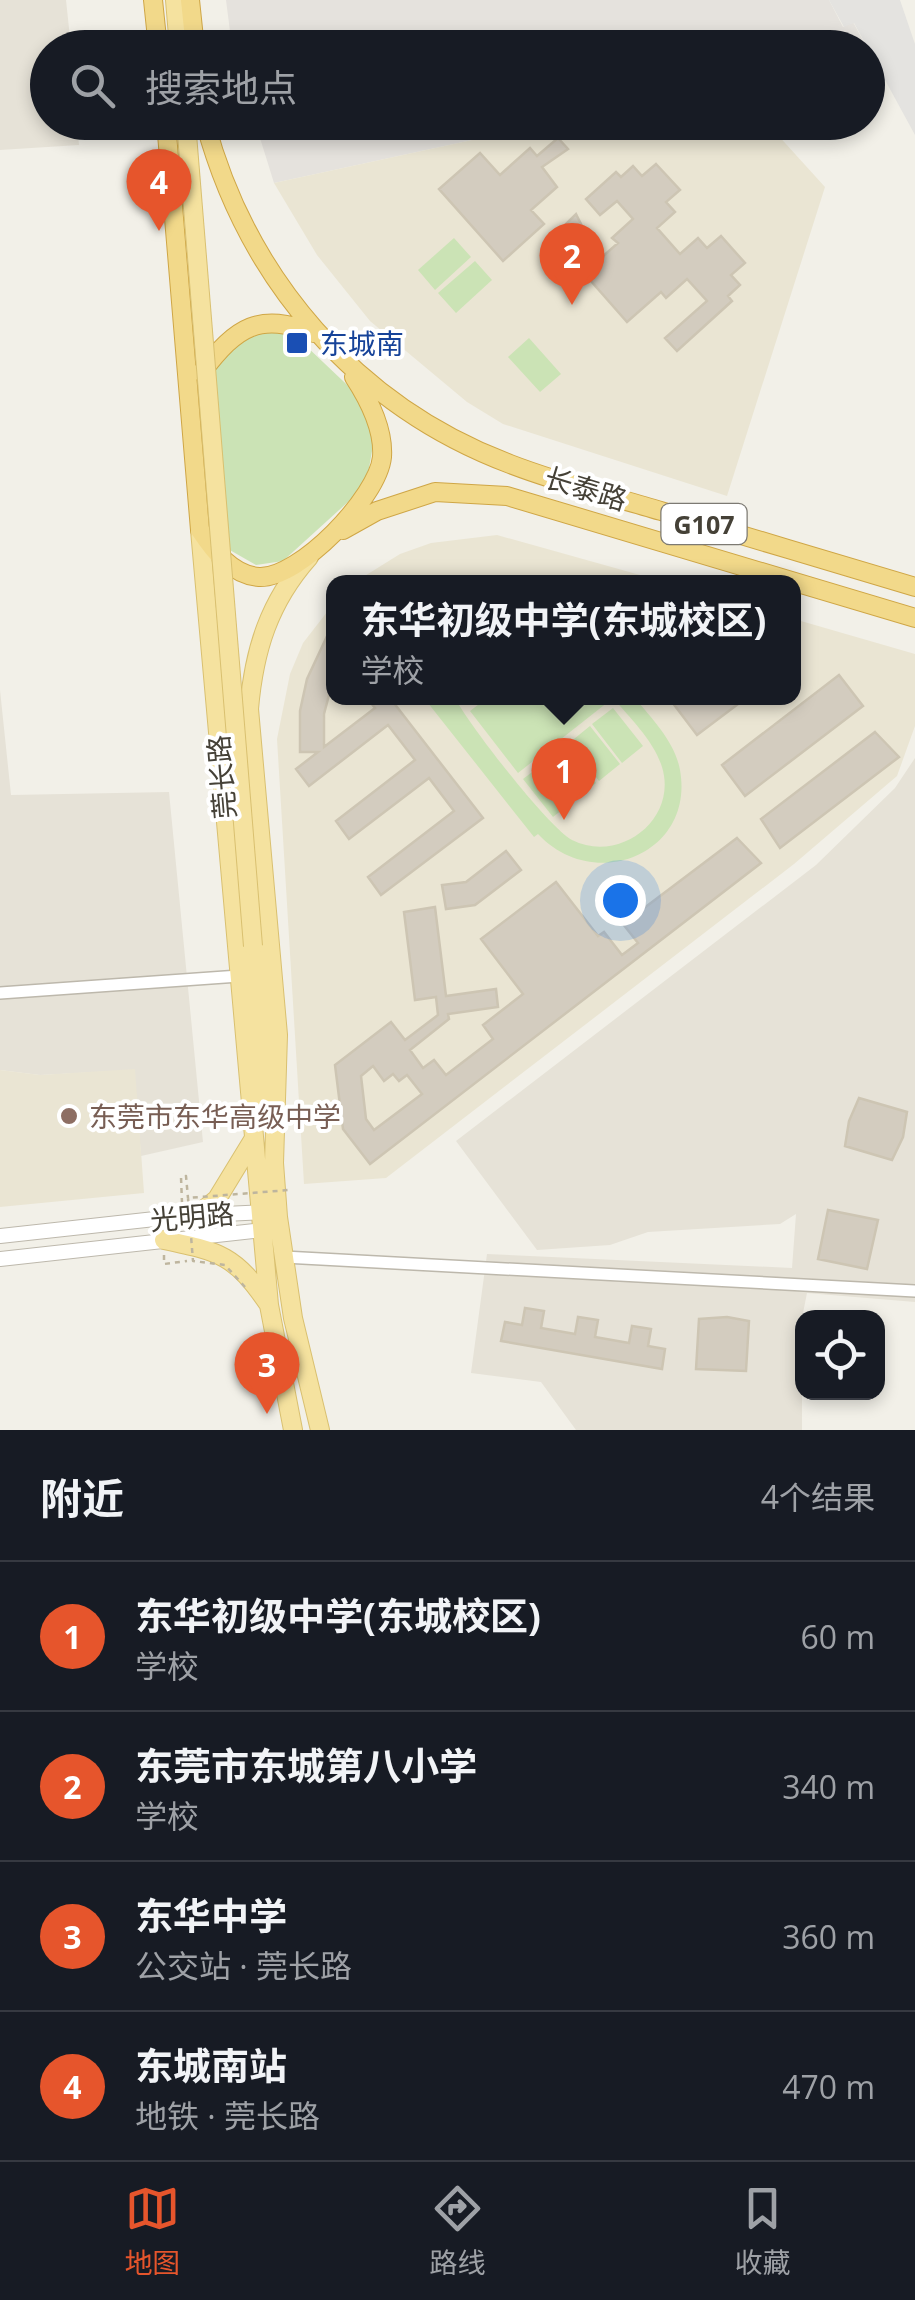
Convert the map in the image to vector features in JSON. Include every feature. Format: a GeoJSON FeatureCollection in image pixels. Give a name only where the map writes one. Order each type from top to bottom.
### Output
{"type":"FeatureCollection","features":[{"type":"Feature","properties":{"kind":"highway"},"geometry":{"type":"LineString","coordinates":[[153,0],[156,30]]}},
{"type":"Feature","properties":{"kind":"highway"},"geometry":{"type":"LineString","coordinates":[[190,0],[193,30]]}},
{"type":"Feature","properties":{"kind":"highway","name":"莞长路"},"geometry":{"type":"LineString","coordinates":[[167,140],[200,530]]}},
{"type":"Feature","properties":{"kind":"highway","name":"G107"},"geometry":{"type":"LineString","coordinates":[[210,140],[228,198],[266,271],[340,355]]}},
{"type":"Feature","properties":{"kind":"highway"},"geometry":{"type":"LineString","coordinates":[[189,408],[199,376],[218,350],[243,329],[278,320],[319,335]]}},
{"type":"Feature","properties":{"kind":"highway"},"geometry":{"type":"LineString","coordinates":[[321,543],[366,497],[382,458],[373,410],[340,355]]}},
{"type":"Feature","properties":{"kind":"highway","name":"长泰路"},"geometry":{"type":"LineString","coordinates":[[340,355],[370,384],[438,431],[508,464],[915,587]]}},
{"type":"Feature","properties":{"kind":"highway","name":"长泰路"},"geometry":{"type":"LineString","coordinates":[[321,543],[406,500],[436,492],[468,491],[562,512],[772,575]]}},
{"type":"Feature","properties":{"kind":"highway","name":"G107"},"geometry":{"type":"LineString","coordinates":[[200,530],[219,556],[246,575],[264,577],[282,574],[321,543]]}},
{"type":"Feature","properties":{"kind":"highway","name":"长泰路"},"geometry":{"type":"LineString","coordinates":[[801,584],[915,618]]}},
{"type":"Feature","properties":{"kind":"main road"},"geometry":{"type":"LineString","coordinates":[[175,0],[178,30]]}},
{"type":"Feature","properties":{"kind":"main road","name":"莞长路"},"geometry":{"type":"LineString","coordinates":[[187,140],[253,946],[274,1153]]}},
{"type":"Feature","properties":{"kind":"main road","name":"莞长路"},"geometry":{"type":"LineString","coordinates":[[200,530],[253,1139],[284,1256],[320,1430]]}},
{"type":"Feature","properties":{"kind":"main road","name":"莞长路"},"geometry":{"type":"LineString","coordinates":[[294,1430],[269,1306],[264,1230],[270,1213],[278,1035],[251,690],[270,612],[321,543]]}},
{"type":"Feature","properties":{"kind":"main road"},"geometry":{"type":"LineString","coordinates":[[197,1215],[217,1200],[253,1139]]}},
{"type":"Feature","properties":{"kind":"main road"},"geometry":{"type":"LineString","coordinates":[[164,1240],[219,1252],[237,1262],[269,1306]]}},
{"type":"Feature","properties":{"kind":"street"},"geometry":{"type":"LineString","coordinates":[[0,993],[239,976]]}},
{"type":"Feature","properties":{"kind":"street","name":"光明路"},"geometry":{"type":"LineString","coordinates":[[0,1236],[197,1215],[270,1213]]}},
{"type":"Feature","properties":{"kind":"street","name":"光明路"},"geometry":{"type":"LineString","coordinates":[[0,1259],[264,1230]]}},
{"type":"Feature","properties":{"kind":"street"},"geometry":{"type":"LineString","coordinates":[[284,1256],[915,1291]]}},
{"type":"Feature","properties":{"kind":"path"},"geometry":{"type":"LineString","coordinates":[[193,1261],[185,1197],[289,1190]]}},
{"type":"Feature","properties":{"kind":"path"},"geometry":{"type":"LineString","coordinates":[[164,1264],[193,1261],[225,1266],[245,1286]]}},
{"type":"Feature","properties":{"kind":"shaded area"},"geometry":{"type":"Polygon","coordinates":[[[0,0],[66,0],[69,30],[30,30],[30,140],[79,140],[79,145],[0,150],[0,0]]]}},
{"type":"Feature","properties":{"kind":"shaded area"},"geometry":{"type":"Polygon","coordinates":[[[226,0],[829,0],[843,27],[853,22],[857,30],[230,30],[226,0]]]}},
{"type":"Feature","properties":{"kind":"shaded area"},"geometry":{"type":"Polygon","coordinates":[[[829,0],[900,0],[915,44],[915,135],[885,80],[885,30],[858,30],[854,23],[844,27],[829,0]]]}},
{"type":"Feature","properties":{"kind":"shaded area"},"geometry":{"type":"Polygon","coordinates":[[[261,140],[472,140],[274,183],[261,140]]]}},
{"type":"Feature","properties":{"kind":"shaded area"},"geometry":{"type":"Polygon","coordinates":[[[472,140],[782,140],[825,187],[727,496],[503,424],[467,402],[370,321],[317,255],[274,183],[472,140]]]}},
{"type":"Feature","properties":{"kind":"shaded area"},"geometry":{"type":"Polygon","coordinates":[[[497,535],[640,575],[366,575],[400,554],[431,543],[497,535]]]}},
{"type":"Feature","properties":{"kind":"shaded area"},"geometry":{"type":"Polygon","coordinates":[[[326,613],[326,705],[801,705],[801,621],[915,654],[915,726],[897,776],[794,864],[386,1178],[304,1184],[277,739],[290,674],[303,643],[326,613]]]}},
{"type":"Feature","properties":{"kind":"shaded area"},"geometry":{"type":"Polygon","coordinates":[[[0,690],[11,795],[169,792],[203,1142],[141,1156],[134,1070],[40,1075],[0,1070],[0,690]]]}},
{"type":"Feature","properties":{"kind":"shaded area"},"geometry":{"type":"Polygon","coordinates":[[[915,758],[915,1302],[807,1293],[804,1310],[795,1310],[795,1400],[802,1400],[802,1430],[576,1430],[541,1382],[471,1373],[487,1254],[792,1268],[796,1214],[780,1224],[648,1232],[610,1245],[537,1250],[456,1141],[816,865],[895,788],[915,758]]]}},
{"type":"Feature","properties":{"kind":"shaded area","name":"东莞市东华高级中学"},"geometry":{"type":"Polygon","coordinates":[[[135,1069],[144,1193],[0,1207],[0,1070],[40,1075],[135,1069]]]}},
{"type":"Feature","properties":{"kind":"green space"},"geometry":{"type":"Polygon","coordinates":[[[454,238],[471,257],[435,290],[418,270],[454,238]]]}},
{"type":"Feature","properties":{"kind":"green space"},"geometry":{"type":"Polygon","coordinates":[[[475,261],[492,280],[456,313],[438,293],[475,261]]]}},
{"type":"Feature","properties":{"kind":"green space"},"geometry":{"type":"Polygon","coordinates":[[[285,326],[362,399],[375,434],[360,491],[283,561],[256,565],[214,541],[197,464],[195,401],[206,375],[234,346],[285,326]]]}},
{"type":"Feature","properties":{"kind":"green space"},"geometry":{"type":"Polygon","coordinates":[[[529,338],[561,374],[540,392],[508,357],[529,338]]]}},
{"type":"Feature","properties":{"kind":"green space"},"geometry":{"type":"Polygon","coordinates":[[[430,705],[460,705],[510,774],[561,831],[590,846],[609,846],[641,832],[661,804],[665,786],[662,767],[641,730],[619,705],[641,705],[673,750],[680,770],[681,799],[672,824],[656,843],[636,856],[611,862],[586,861],[561,852],[538,834],[534,837],[430,705]]]}},
{"type":"Feature","properties":{"kind":"green space"},"geometry":{"type":"Polygon","coordinates":[[[478,705],[604,705],[518,773],[470,711],[478,705]]]}},
{"type":"Feature","properties":{"kind":"green space"},"geometry":{"type":"Polygon","coordinates":[[[613,708],[643,746],[622,763],[592,724],[613,708]]]}},
{"type":"Feature","properties":{"kind":"green space"},"geometry":{"type":"Polygon","coordinates":[[[590,726],[620,764],[599,781],[569,743],[590,726]]]}},
{"type":"Feature","properties":{"kind":"green space"},"geometry":{"type":"Polygon","coordinates":[[[567,745],[596,783],[576,799],[546,761],[567,745]]]}},
{"type":"Feature","properties":{"kind":"green space"},"geometry":{"type":"Polygon","coordinates":[[[544,763],[573,801],[553,817],[523,779],[544,763]]]}},
{"type":"Feature","properties":{"kind":"building"},"geometry":{"type":"Polygon","coordinates":[[[556,140],[568,149],[542,167],[557,187],[531,210],[544,224],[503,261],[439,189],[480,153],[500,175],[530,148],[537,156],[556,140]]]}},
{"type":"Feature","properties":{"kind":"building"},"geometry":{"type":"Polygon","coordinates":[[[656,164],[680,190],[666,202],[675,212],[657,228],[680,254],[698,238],[707,248],[721,236],[745,263],[731,275],[740,285],[728,296],[732,301],[677,351],[665,338],[707,301],[687,279],[666,298],[661,292],[627,322],[584,273],[618,243],[612,238],[633,219],[617,201],[600,215],[586,199],[616,172],[621,177],[633,166],[642,176],[656,164]]]}},
{"type":"Feature","properties":{"kind":"building"},"geometry":{"type":"Polygon","coordinates":[[[576,214],[587,236],[584,273],[580,269],[568,278],[557,248],[565,225],[576,214]]]}},
{"type":"Feature","properties":{"kind":"building"},"geometry":{"type":"Polygon","coordinates":[[[326,638],[324,747],[375,708],[373,705],[395,705],[483,818],[381,895],[368,877],[454,811],[429,778],[349,839],[336,821],[415,760],[388,725],[309,786],[296,769],[318,752],[300,752],[300,711],[307,679],[326,638]]]}},
{"type":"Feature","properties":{"kind":"building"},"geometry":{"type":"Polygon","coordinates":[[[839,675],[863,706],[745,796],[722,765],[839,675]]]}},
{"type":"Feature","properties":{"kind":"building"},"geometry":{"type":"Polygon","coordinates":[[[674,705],[737,705],[697,735],[674,705]]]}},
{"type":"Feature","properties":{"kind":"building"},"geometry":{"type":"Polygon","coordinates":[[[875,732],[899,757],[780,848],[761,819],[875,732]]]}},
{"type":"Feature","properties":{"kind":"building"},"geometry":{"type":"Polygon","coordinates":[[[737,838],[761,863],[370,1164],[343,1129],[335,1065],[391,1022],[405,1040],[438,1015],[436,997],[415,1000],[404,912],[435,907],[446,996],[496,989],[498,1007],[448,1014],[449,1019],[410,1050],[423,1068],[434,1060],[446,1075],[493,1039],[483,1025],[523,994],[481,939],[556,882],[598,936],[604,932],[622,955],[638,943],[623,924],[737,838]],[[373,1066],[361,1076],[366,1119],[374,1130],[422,1094],[407,1075],[399,1081],[393,1074],[384,1081],[373,1066]]]}},
{"type":"Feature","properties":{"kind":"building"},"geometry":{"type":"Polygon","coordinates":[[[506,851],[521,870],[475,905],[446,909],[442,885],[466,882],[506,851]]]}},
{"type":"Feature","properties":{"kind":"building"},"geometry":{"type":"Polygon","coordinates":[[[859,1098],[907,1112],[903,1137],[892,1160],[845,1146],[849,1121],[859,1098]]]}},
{"type":"Feature","properties":{"kind":"building"},"geometry":{"type":"Polygon","coordinates":[[[828,1210],[878,1220],[867,1269],[818,1259],[828,1210]]]}},
{"type":"Feature","properties":{"kind":"building"},"geometry":{"type":"Polygon","coordinates":[[[525,1308],[544,1311],[541,1328],[575,1334],[578,1317],[598,1320],[595,1337],[629,1343],[632,1326],[651,1329],[648,1346],[665,1349],[662,1369],[501,1341],[505,1322],[522,1325],[525,1308]]]}},
{"type":"Feature","properties":{"kind":"building"},"geometry":{"type":"Polygon","coordinates":[[[727,1317],[749,1321],[746,1371],[696,1369],[699,1319],[727,1317]]]}},
{"type":"Feature","properties":{"kind":"place","name":"东城南站"},"geometry":{"type":"Point","coordinates":[159,231]}},
{"type":"Feature","properties":{"kind":"place","name":"东莞市东城第八小学"},"geometry":{"type":"Point","coordinates":[572,305]}},
{"type":"Feature","properties":{"kind":"place","name":"东城南"},"geometry":{"type":"Point","coordinates":[297,343]}},
{"type":"Feature","properties":{"kind":"place","name":"东华初级中学(东城校区)"},"geometry":{"type":"Point","coordinates":[564,820]}},
{"type":"Feature","properties":{"kind":"place","name":"东莞市东华高级中学"},"geometry":{"type":"Point","coordinates":[69,1116]}},
{"type":"Feature","properties":{"kind":"place","name":"东华中学"},"geometry":{"type":"Point","coordinates":[267,1414]}}]}
